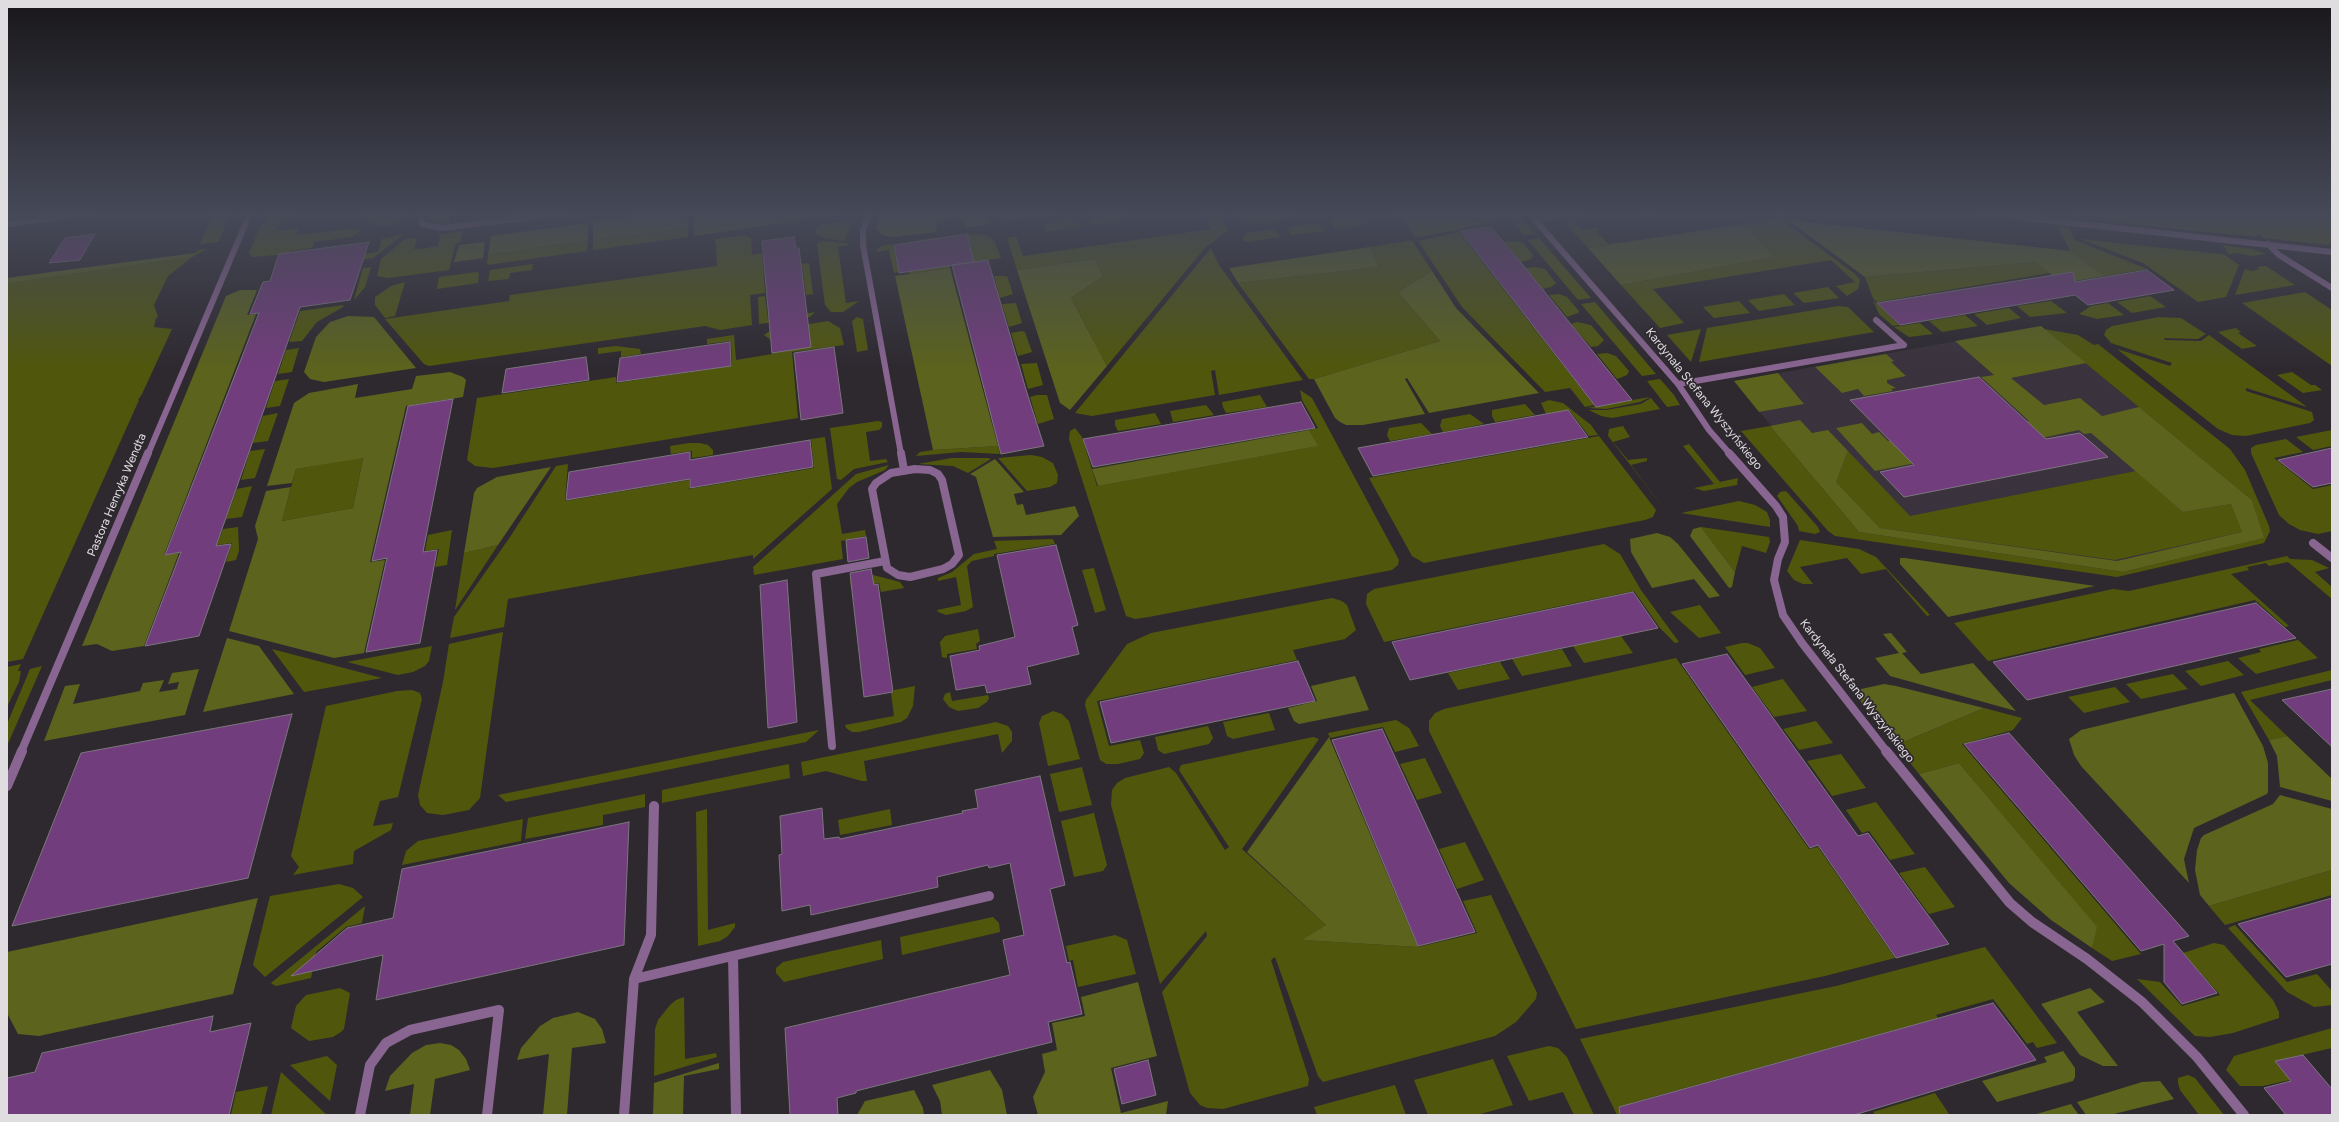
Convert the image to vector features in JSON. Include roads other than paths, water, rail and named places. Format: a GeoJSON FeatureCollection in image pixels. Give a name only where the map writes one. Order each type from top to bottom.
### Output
{"type":"FeatureCollection","features":[{"type":"Feature","properties":{"kind":"street","name":"Pastora Henryka Wendta"},"geometry":{"type":"LineString","coordinates":[[7,786],[228,265]]}},
{"type":"Feature","properties":{"kind":"street"},"geometry":{"type":"LineString","coordinates":[[867,265],[904,470]]}},
{"type":"Feature","properties":{"kind":"street","name":"Kardynała Stefana Wyszyńskiego"},"geometry":{"type":"LineString","coordinates":[[1575,265],[1678,384],[1709,430],[1776,506],[1783,517],[1785,542],[1778,559],[1774,580],[1783,615],[1802,643],[1996,889],[2021,914],[2087,959],[2142,1002],[2197,1057],[2244,1115]]}},
{"type":"Feature","properties":{"kind":"street"},"geometry":{"type":"LineString","coordinates":[[2297,265],[2332,288]]}},
{"type":"Feature","properties":{"kind":"street"},"geometry":{"type":"LineString","coordinates":[[1678,384],[1904,345],[1876,320]]}},
{"type":"Feature","properties":{"kind":"street"},"geometry":{"type":"LineString","coordinates":[[904,470],[930,470],[938,474],[942,480],[959,555],[952,564],[943,569],[910,577],[892,572],[887,568],[885,561],[872,489],[882,478],[904,470]]}},
{"type":"Feature","properties":{"kind":"street"},"geometry":{"type":"LineString","coordinates":[[2313,543],[2332,558]]}},
{"type":"Feature","properties":{"kind":"street"},"geometry":{"type":"LineString","coordinates":[[832,746],[816,574],[885,561]]}},
{"type":"Feature","properties":{"kind":"street"},"geometry":{"type":"LineString","coordinates":[[624,1115],[634,979],[650,935],[654,806]]}},
{"type":"Feature","properties":{"kind":"street"},"geometry":{"type":"LineString","coordinates":[[634,979],[989,896]]}},
{"type":"Feature","properties":{"kind":"street"},"geometry":{"type":"LineString","coordinates":[[733,956],[736,1115]]}},
{"type":"Feature","properties":{"kind":"street"},"geometry":{"type":"LineString","coordinates":[[360,1115],[370,1065],[386,1042],[398,1035],[499,1010],[488,1115]]}}]}
